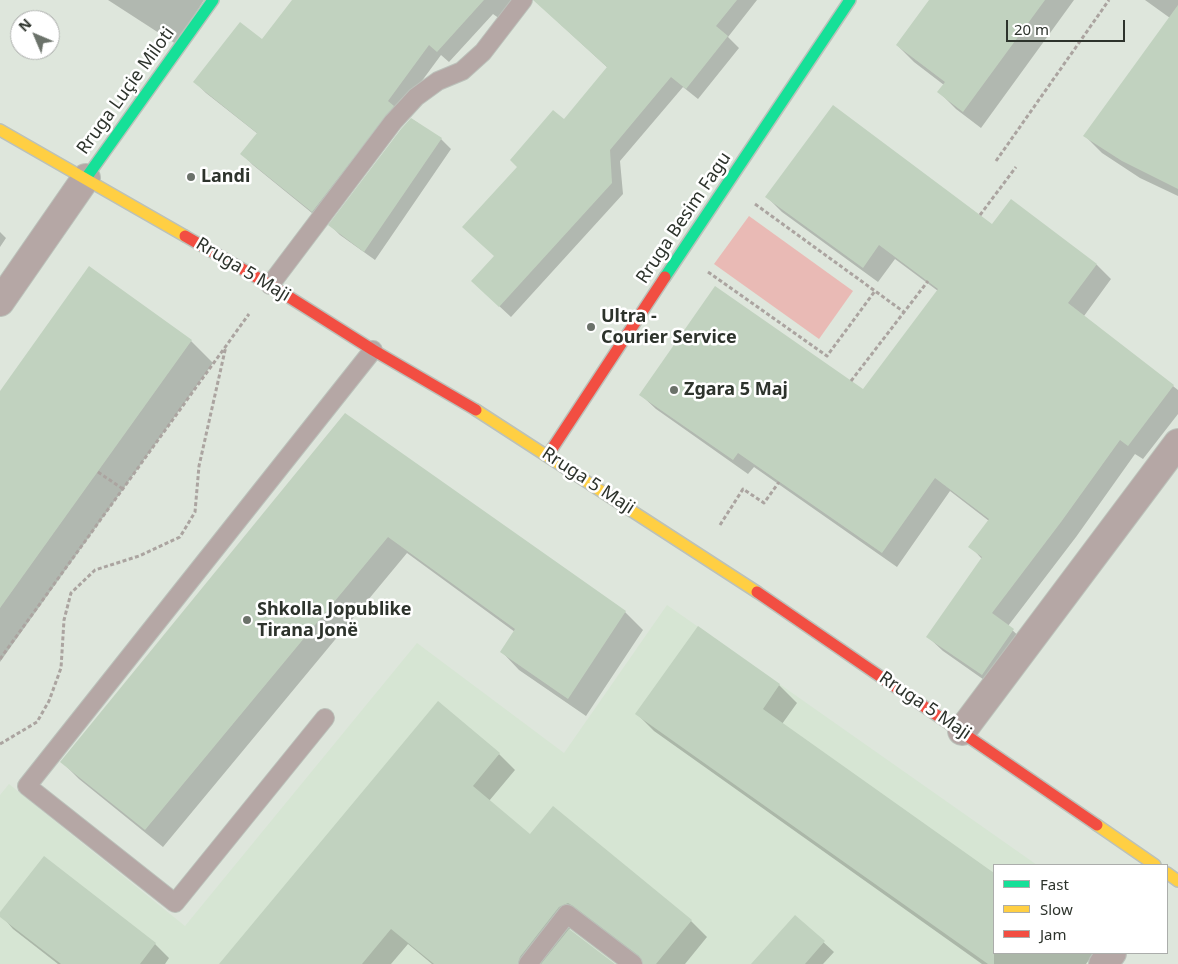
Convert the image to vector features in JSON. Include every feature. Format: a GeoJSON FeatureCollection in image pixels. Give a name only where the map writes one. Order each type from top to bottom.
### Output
{"type":"FeatureCollection","features":[{"type":"Feature","properties":{"kind":"main road","name":"Rruga Luçie Miloti"},"geometry":{"type":"LineString","coordinates":[[86,178],[213,0]]}},
{"type":"Feature","properties":{"kind":"main road","name":"Rruga Besim Fagu"},"geometry":{"type":"LineString","coordinates":[[548,456],[681,252],[850,0]]}},
{"type":"Feature","properties":{"kind":"main road","name":"Rruga 5 Maji"},"geometry":{"type":"LineString","coordinates":[[0,130],[270,285],[372,350],[496,422],[701,555],[962,731],[1151,864]]}},
{"type":"Feature","properties":{"kind":"street"},"geometry":{"type":"LineString","coordinates":[[0,302],[86,178]]}},
{"type":"Feature","properties":{"kind":"street"},"geometry":{"type":"LineString","coordinates":[[962,731],[1178,443]]}},
{"type":"Feature","properties":{"kind":"street"},"geometry":{"type":"LineString","coordinates":[[1103,964],[1111,954]]}},
{"type":"Feature","properties":{"kind":"lane"},"geometry":{"type":"LineString","coordinates":[[270,285],[393,122],[416,97],[438,81],[462,71],[483,52],[523,0]]}},
{"type":"Feature","properties":{"kind":"lane"},"geometry":{"type":"LineString","coordinates":[[326,718],[175,904],[27,786],[372,350]]}},
{"type":"Feature","properties":{"kind":"lane"},"geometry":{"type":"LineString","coordinates":[[528,964],[567,914],[633,964]]}},
{"type":"Feature","properties":{"kind":"path"},"geometry":{"type":"LineString","coordinates":[[996,161],[1109,0]]}},
{"type":"Feature","properties":{"kind":"path"},"geometry":{"type":"LineString","coordinates":[[980,215],[1016,167]]}},
{"type":"Feature","properties":{"kind":"path"},"geometry":{"type":"LineString","coordinates":[[728,184],[904,312]]}},
{"type":"Feature","properties":{"kind":"path"},"geometry":{"type":"LineString","coordinates":[[681,252],[827,356],[875,291]]}},
{"type":"Feature","properties":{"kind":"path"},"geometry":{"type":"LineString","coordinates":[[851,381],[928,282]]}},
{"type":"Feature","properties":{"kind":"path"},"geometry":{"type":"LineString","coordinates":[[0,659],[270,285]]}},
{"type":"Feature","properties":{"kind":"path"},"geometry":{"type":"LineString","coordinates":[[0,744],[37,722],[49,701],[61,668],[64,620],[71,593],[95,570],[139,556],[180,538],[195,512],[199,466],[226,346]]}},
{"type":"Feature","properties":{"kind":"path"},"geometry":{"type":"LineString","coordinates":[[98,472],[123,489]]}},
{"type":"Feature","properties":{"kind":"path"},"geometry":{"type":"LineString","coordinates":[[728,513],[743,489],[764,503],[779,482]]}},
{"type":"Feature","properties":{"kind":"shaded area"},"geometry":{"type":"Polygon","coordinates":[[[749,216],[853,291],[819,339],[714,264],[749,216]]]}},
{"type":"Feature","properties":{"kind":"shaded area"},"geometry":{"type":"Polygon","coordinates":[[[667,605],[1036,864],[993,864],[993,954],[1111,954],[1103,964],[0,964],[0,795],[9,784],[185,926],[417,643],[564,753],[667,605]]]}},
{"type":"Feature","properties":{"kind":"building"},"geometry":{"type":"Polygon","coordinates":[[[292,0],[484,0],[437,52],[429,45],[388,101],[394,106],[312,212],[240,154],[257,133],[193,82],[240,22],[262,39],[292,0]]]}},
{"type":"Feature","properties":{"kind":"building"},"geometry":{"type":"Polygon","coordinates":[[[533,0],[737,0],[716,26],[728,36],[686,89],[671,77],[610,150],[612,183],[499,307],[471,281],[494,256],[462,227],[517,167],[510,160],[553,110],[564,119],[607,67],[533,0]]]}},
{"type":"Feature","properties":{"kind":"building"},"geometry":{"type":"Polygon","coordinates":[[[929,0],[1045,0],[963,112],[937,92],[945,82],[896,45],[929,0]]]}},
{"type":"Feature","properties":{"kind":"building"},"geometry":{"type":"Polygon","coordinates":[[[1178,5],[1178,189],[1122,161],[1083,136],[1178,5]]]}},
{"type":"Feature","properties":{"kind":"building"},"geometry":{"type":"Polygon","coordinates":[[[833,105],[992,224],[1011,199],[1097,264],[1068,303],[1174,385],[1128,446],[1120,440],[992,613],[1014,629],[982,675],[926,637],[982,557],[968,547],[989,519],[935,478],[882,553],[738,453],[733,460],[639,395],[715,286],[863,389],[938,289],[879,245],[863,268],[765,197],[833,105]]]}},
{"type":"Feature","properties":{"kind":"building"},"geometry":{"type":"Polygon","coordinates":[[[411,118],[442,138],[364,252],[328,225],[411,118]]]}},
{"type":"Feature","properties":{"kind":"building"},"geometry":{"type":"Polygon","coordinates":[[[89,266],[192,340],[0,608],[0,391],[89,266]]]}},
{"type":"Feature","properties":{"kind":"building","name":"Shkolla Jopublike Tirana Jonë"},"geometry":{"type":"Polygon","coordinates":[[[345,413],[626,611],[568,699],[500,652],[515,629],[388,537],[145,830],[60,762],[345,413]]]}},
{"type":"Feature","properties":{"kind":"building"},"geometry":{"type":"Polygon","coordinates":[[[698,626],[780,684],[763,709],[993,872],[994,964],[988,964],[635,714],[698,626]]]}},
{"type":"Feature","properties":{"kind":"building"},"geometry":{"type":"Polygon","coordinates":[[[438,701],[500,753],[473,786],[530,834],[553,806],[692,920],[656,964],[643,964],[639,956],[568,903],[559,907],[520,957],[518,964],[434,964],[391,929],[362,964],[219,964],[438,701]]]}},
{"type":"Feature","properties":{"kind":"building"},"geometry":{"type":"Polygon","coordinates":[[[44,856],[156,943],[140,964],[61,964],[0,917],[0,912],[44,856]]]}},
{"type":"Feature","properties":{"kind":"building"},"geometry":{"type":"Polygon","coordinates":[[[795,915],[825,941],[805,964],[751,964],[795,915]]]}},
{"type":"Feature","properties":{"kind":"building"},"geometry":{"type":"Polygon","coordinates":[[[569,929],[615,964],[541,964],[569,929]]]}},
{"type":"Feature","properties":{"kind":"traffic: fast"},"geometry":{"type":"LineString","coordinates":[[86,178],[213,0]]}},
{"type":"Feature","properties":{"kind":"traffic: fast"},"geometry":{"type":"LineString","coordinates":[[665,277],[850,0]]}},
{"type":"Feature","properties":{"kind":"traffic: slow"},"geometry":{"type":"LineString","coordinates":[[0,130],[185,236]]}},
{"type":"Feature","properties":{"kind":"traffic: slow"},"geometry":{"type":"LineString","coordinates":[[476,410],[757,592]]}},
{"type":"Feature","properties":{"kind":"traffic: slow"},"geometry":{"type":"LineString","coordinates":[[1097,825],[1154,864]]}},
{"type":"Feature","properties":{"kind":"traffic: slow"},"geometry":{"type":"LineString","coordinates":[[1168,874],[1178,881]]}},
{"type":"Feature","properties":{"kind":"traffic: jam"},"geometry":{"type":"LineString","coordinates":[[185,236],[270,285],[373,350],[476,410]]}},
{"type":"Feature","properties":{"kind":"traffic: jam"},"geometry":{"type":"LineString","coordinates":[[548,455],[665,277]]}},
{"type":"Feature","properties":{"kind":"traffic: jam"},"geometry":{"type":"LineString","coordinates":[[757,592],[1097,825]]}},
{"type":"Feature","properties":{"kind":"place","name":"Landi"},"geometry":{"type":"Point","coordinates":[191,177]}},
{"type":"Feature","properties":{"kind":"place","name":"Ultra - Courier Service"},"geometry":{"type":"Point","coordinates":[591,327]}},
{"type":"Feature","properties":{"kind":"place","name":"Zgara 5 Maj"},"geometry":{"type":"Point","coordinates":[674,390]}},
{"type":"Feature","properties":{"kind":"place","name":"Shkolla Jopublike Tirana Jonë"},"geometry":{"type":"Point","coordinates":[247,620]}}]}
